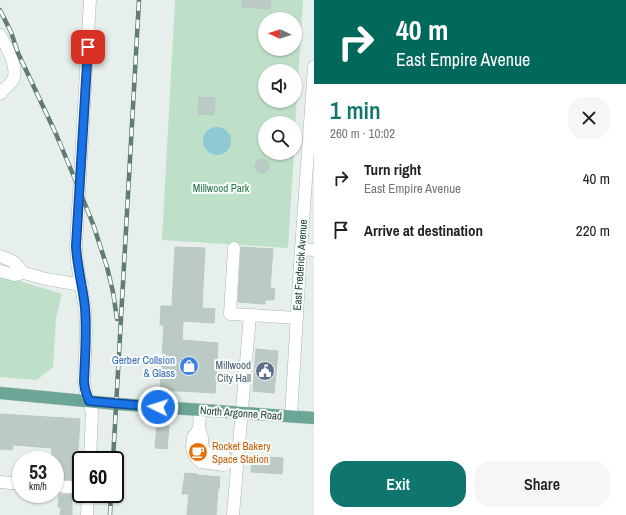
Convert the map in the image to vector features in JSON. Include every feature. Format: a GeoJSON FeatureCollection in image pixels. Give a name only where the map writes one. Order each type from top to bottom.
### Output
{"type":"FeatureCollection","features":[{"type":"Feature","properties":{"kind":"main road","name":"North Argonne Road"},"geometry":{"type":"LineString","coordinates":[[0,393],[314,418]]}},
{"type":"Feature","properties":{"kind":"street"},"geometry":{"type":"LineString","coordinates":[[90,0],[76,246],[77,262],[84,299],[84,382],[92,412],[90,451]]}},
{"type":"Feature","properties":{"kind":"street"},"geometry":{"type":"LineString","coordinates":[[0,35],[10,55],[15,70],[13,81],[0,94]]}},
{"type":"Feature","properties":{"kind":"street","name":"East Frederick Avenue"},"geometry":{"type":"LineString","coordinates":[[291,416],[314,67]]}},
{"type":"Feature","properties":{"kind":"street"},"geometry":{"type":"LineString","coordinates":[[234,248],[230,314],[297,318]]}},
{"type":"Feature","properties":{"kind":"street"},"geometry":{"type":"LineString","coordinates":[[301,249],[314,250]]}},
{"type":"Feature","properties":{"kind":"street"},"geometry":{"type":"LineString","coordinates":[[0,256],[14,262],[24,273]]}},
{"type":"Feature","properties":{"kind":"street"},"geometry":{"type":"LineString","coordinates":[[0,271],[15,275],[24,273],[46,279],[82,285]]}},
{"type":"Feature","properties":{"kind":"street"},"geometry":{"type":"LineString","coordinates":[[233,515],[234,462],[242,413],[250,315]]}},
{"type":"Feature","properties":{"kind":"street"},"geometry":{"type":"LineString","coordinates":[[200,410],[199,429],[205,451],[210,455],[224,456],[234,462]]}},
{"type":"Feature","properties":{"kind":"street"},"geometry":{"type":"LineString","coordinates":[[0,482],[12,483]]}},
{"type":"Feature","properties":{"kind":"street"},"geometry":{"type":"LineString","coordinates":[[87,515],[88,503]]}},
{"type":"Feature","properties":{"kind":"green space","name":"Millwood Park"},"geometry":{"type":"Polygon","coordinates":[[[175,0],[303,0],[302,16],[302,12],[258,12],[258,56],[300,56],[299,64],[258,64],[258,108],[296,108],[296,116],[258,116],[258,160],[294,160],[288,248],[162,240],[175,0]]]}},
{"type":"Feature","properties":{"kind":"green space"},"geometry":{"type":"Polygon","coordinates":[[[0,275],[62,294],[56,318],[53,367],[37,380],[0,377],[0,275]]]}},
{"type":"Feature","properties":{"kind":"water"},"geometry":{"type":"Polygon","coordinates":[[[217,127],[227,131],[231,141],[227,151],[217,155],[207,151],[203,141],[207,131],[217,127]]]}},
{"type":"Feature","properties":{"kind":"building"},"geometry":{"type":"Polygon","coordinates":[[[242,0],[271,0],[270,9],[242,7],[242,0]]]}},
{"type":"Feature","properties":{"kind":"building"},"geometry":{"type":"Polygon","coordinates":[[[199,97],[215,98],[214,115],[198,114],[199,97]]]}},
{"type":"Feature","properties":{"kind":"building"},"geometry":{"type":"Polygon","coordinates":[[[258,160],[266,160],[269,163],[269,169],[265,173],[259,173],[255,169],[255,163],[258,160]]]}},
{"type":"Feature","properties":{"kind":"building"},"geometry":{"type":"Polygon","coordinates":[[[175,247],[205,248],[202,308],[215,309],[214,323],[183,321],[182,340],[218,343],[215,393],[160,390],[164,325],[160,325],[161,306],[172,306],[175,247]]]}},
{"type":"Feature","properties":{"kind":"building"},"geometry":{"type":"Polygon","coordinates":[[[241,247],[273,249],[270,288],[275,289],[274,300],[265,300],[265,304],[238,302],[241,247]]]}},
{"type":"Feature","properties":{"kind":"building","name":"Millwood City Hall"},"geometry":{"type":"Polygon","coordinates":[[[256,349],[278,351],[274,393],[253,391],[256,349]]]}},
{"type":"Feature","properties":{"kind":"building"},"geometry":{"type":"Polygon","coordinates":[[[0,414],[80,419],[78,451],[72,451],[72,480],[64,479],[64,451],[52,451],[52,448],[13,445],[12,450],[0,449],[0,414]]]}},
{"type":"Feature","properties":{"kind":"building"},"geometry":{"type":"Polygon","coordinates":[[[157,425],[169,426],[167,449],[155,448],[157,425]]]}},
{"type":"Feature","properties":{"kind":"building"},"geometry":{"type":"Polygon","coordinates":[[[252,457],[283,458],[282,474],[251,472],[252,457]]]}},
{"type":"Feature","properties":{"kind":"building"},"geometry":{"type":"Polygon","coordinates":[[[185,473],[220,477],[216,515],[187,515],[189,494],[182,494],[185,473]]]}},
{"type":"Feature","properties":{"kind":"building"},"geometry":{"type":"Polygon","coordinates":[[[64,494],[72,495],[72,515],[60,515],[61,507],[58,507],[58,503],[64,503],[64,494]]]}},
{"type":"Feature","properties":{"kind":"railway"},"geometry":{"type":"LineString","coordinates":[[114,451],[139,0]]}},
{"type":"Feature","properties":{"kind":"railway"},"geometry":{"type":"LineString","coordinates":[[0,10],[11,32],[18,53],[56,134],[93,224],[107,267],[117,319]]}},
{"type":"Feature","properties":{"kind":"railway"},"geometry":{"type":"LineString","coordinates":[[110,515],[111,503]]}},
{"type":"Feature","properties":{"kind":"place","name":"Gerber Collsion & Glass"},"geometry":{"type":"Point","coordinates":[189,366]}},
{"type":"Feature","properties":{"kind":"place","name":"Millwood City Hall"},"geometry":{"type":"Point","coordinates":[265,371]}},
{"type":"Feature","properties":{"kind":"place","name":"Rocket Bakery Space Station"},"geometry":{"type":"Point","coordinates":[198,452]}},
{"type":"Feature","properties":{"kind":"route"},"geometry":{"type":"LineString","coordinates":[[88,47],[76,246],[77,262],[85,309],[85,389],[89,401],[158,407]]}}]}
